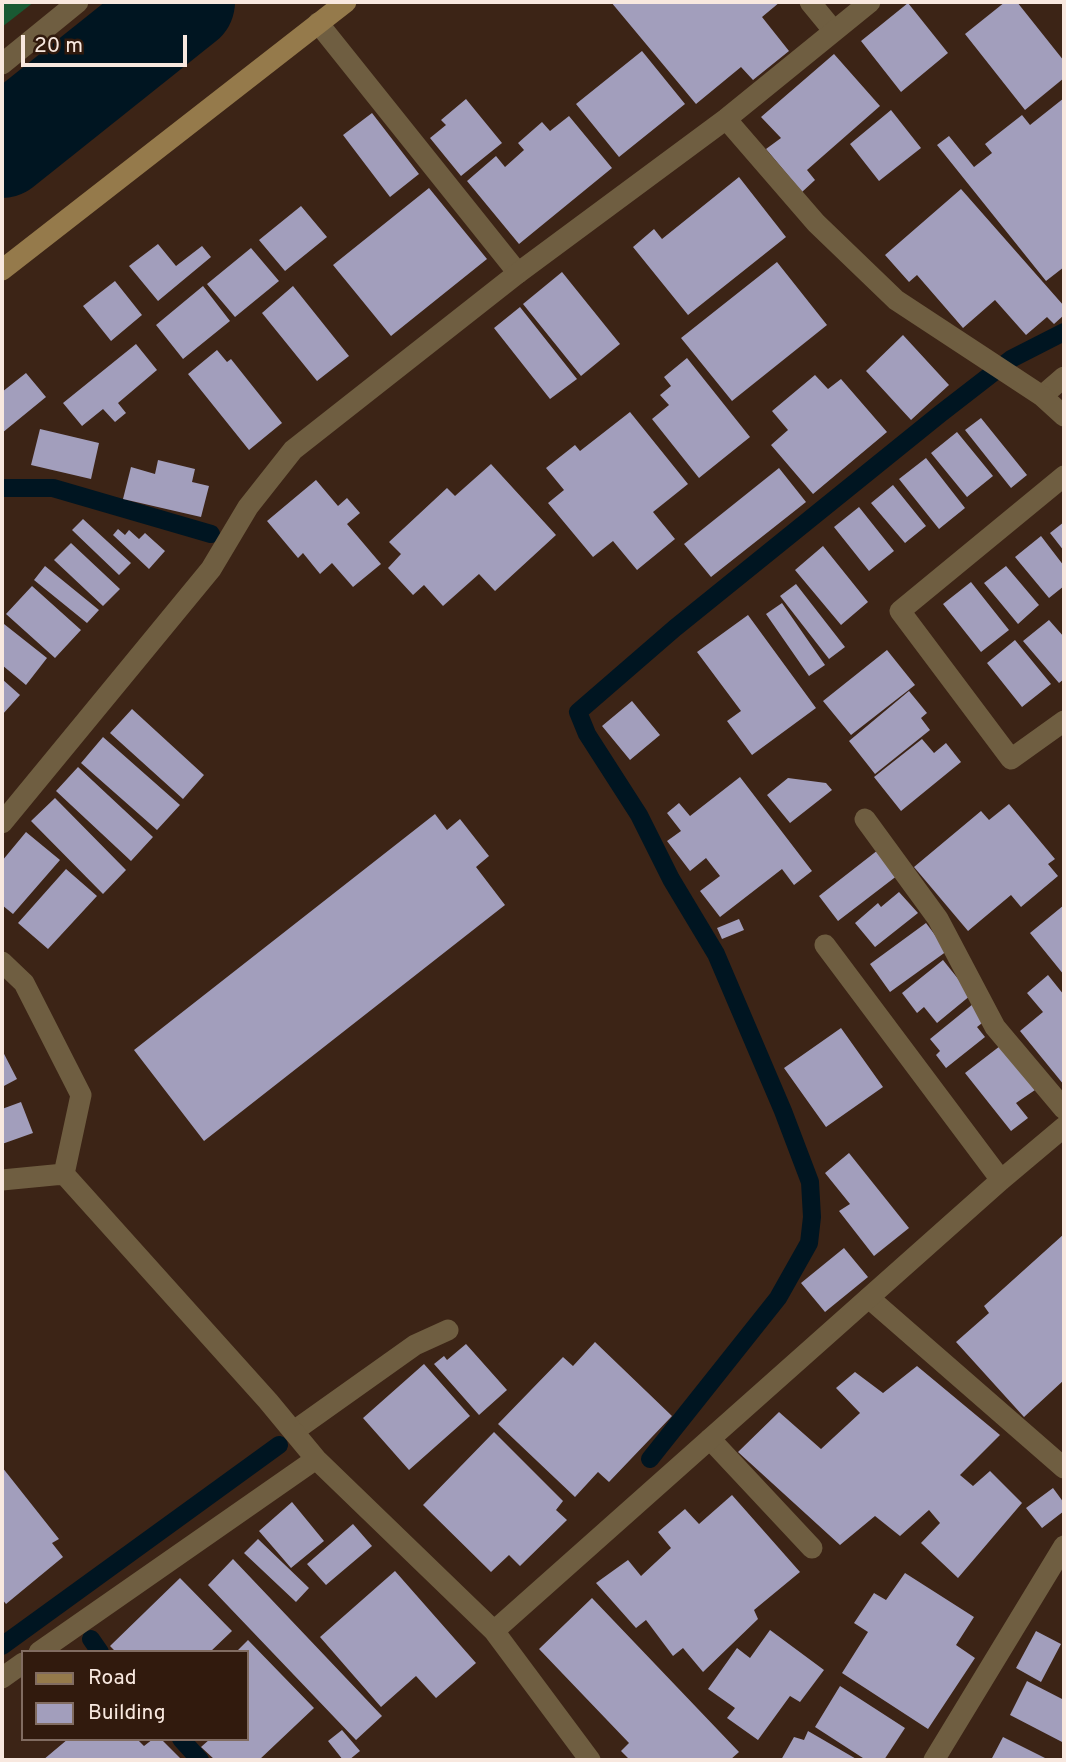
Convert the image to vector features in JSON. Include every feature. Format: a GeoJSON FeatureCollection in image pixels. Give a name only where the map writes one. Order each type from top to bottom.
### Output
{"type":"FeatureCollection","features":[{"type":"Feature","properties":{"kind":"street"},"geometry":{"type":"LineString","coordinates":[[2,64],[78,2]]}},
{"type":"Feature","properties":{"kind":"street"},"geometry":{"type":"LineString","coordinates":[[2,270],[346,2]]}},
{"type":"Feature","properties":{"kind":"street"},"geometry":{"type":"LineString","coordinates":[[810,2],[833,30]]}},
{"type":"Feature","properties":{"kind":"street"},"geometry":{"type":"LineString","coordinates":[[2,823],[211,569],[248,507],[293,450],[518,274],[726,119],[870,2]]}},
{"type":"Feature","properties":{"kind":"street"},"geometry":{"type":"LineString","coordinates":[[318,23],[518,274]]}},
{"type":"Feature","properties":{"kind":"street"},"geometry":{"type":"LineString","coordinates":[[726,119],[816,223],[896,300],[1042,396],[1064,416]]}},
{"type":"Feature","properties":{"kind":"street"},"geometry":{"type":"LineString","coordinates":[[1042,396],[1064,377]]}},
{"type":"Feature","properties":{"kind":"street"},"geometry":{"type":"LineString","coordinates":[[1064,476],[900,611],[1011,759],[1064,721]]}},
{"type":"Feature","properties":{"kind":"street"},"geometry":{"type":"LineString","coordinates":[[865,819],[938,919],[995,1027],[1064,1109]]}},
{"type":"Feature","properties":{"kind":"street"},"geometry":{"type":"LineString","coordinates":[[825,945],[1001,1180]]}},
{"type":"Feature","properties":{"kind":"street"},"geometry":{"type":"LineString","coordinates":[[2,962],[24,983],[80,1096],[64,1174]]}},
{"type":"Feature","properties":{"kind":"street"},"geometry":{"type":"LineString","coordinates":[[494,1631],[1064,1126]]}},
{"type":"Feature","properties":{"kind":"street"},"geometry":{"type":"LineString","coordinates":[[2,1180],[64,1174]]}},
{"type":"Feature","properties":{"kind":"street"},"geometry":{"type":"LineString","coordinates":[[64,1174],[316,1459],[494,1631],[590,1760]]}},
{"type":"Feature","properties":{"kind":"street"},"geometry":{"type":"LineString","coordinates":[[869,1298],[1064,1468]]}},
{"type":"Feature","properties":{"kind":"street"},"geometry":{"type":"LineString","coordinates":[[294,1431],[415,1345],[448,1330]]}},
{"type":"Feature","properties":{"kind":"street"},"geometry":{"type":"LineString","coordinates":[[710,1439],[812,1548]]}},
{"type":"Feature","properties":{"kind":"street"},"geometry":{"type":"LineString","coordinates":[[42,1650],[316,1459]]}},
{"type":"Feature","properties":{"kind":"street"},"geometry":{"type":"LineString","coordinates":[[934,1760],[1064,1546]]}},
{"type":"Feature","properties":{"kind":"street"},"geometry":{"type":"LineString","coordinates":[[2,1678],[21,1664]]}},
{"type":"Feature","properties":{"kind":"green space"},"geometry":{"type":"Polygon","coordinates":[[[2,2],[34,2],[2,27],[2,2]]]}},
{"type":"Feature","properties":{"kind":"building"},"geometry":{"type":"Polygon","coordinates":[[[611,2],[780,2],[762,17],[789,51],[753,80],[741,67],[696,104],[611,2]]]}},
{"type":"Feature","properties":{"kind":"building"},"geometry":{"type":"Polygon","coordinates":[[[1005,2],[1017,2],[1064,61],[1064,78],[1025,110],[965,34],[1005,2]]]}},
{"type":"Feature","properties":{"kind":"building"},"geometry":{"type":"Polygon","coordinates":[[[908,3],[948,53],[901,92],[861,41],[908,3]]]}},
{"type":"Feature","properties":{"kind":"building"},"geometry":{"type":"Polygon","coordinates":[[[642,51],[685,104],[619,157],[576,104],[642,51]]]}},
{"type":"Feature","properties":{"kind":"building"},"geometry":{"type":"Polygon","coordinates":[[[834,54],[880,106],[807,170],[815,180],[802,192],[766,149],[781,138],[761,117],[834,54]]]}},
{"type":"Feature","properties":{"kind":"building"},"geometry":{"type":"Polygon","coordinates":[[[1064,98],[1064,267],[1046,281],[937,145],[949,136],[974,167],[992,153],[985,144],[1022,115],[1030,125],[1064,98]]]}},
{"type":"Feature","properties":{"kind":"building"},"geometry":{"type":"Polygon","coordinates":[[[466,99],[502,143],[461,176],[430,138],[446,125],[441,120],[466,99]]]}},
{"type":"Feature","properties":{"kind":"building"},"geometry":{"type":"Polygon","coordinates":[[[891,110],[921,148],[879,181],[850,144],[891,110]]]}},
{"type":"Feature","properties":{"kind":"building"},"geometry":{"type":"Polygon","coordinates":[[[372,113],[419,174],[390,197],[343,135],[372,113]]]}},
{"type":"Feature","properties":{"kind":"building"},"geometry":{"type":"Polygon","coordinates":[[[569,116],[612,168],[519,244],[467,181],[496,156],[505,167],[524,150],[518,143],[542,122],[550,131],[569,116]]]}},
{"type":"Feature","properties":{"kind":"building"},"geometry":{"type":"Polygon","coordinates":[[[739,177],[786,237],[688,315],[633,247],[654,229],[662,239],[739,177]]]}},
{"type":"Feature","properties":{"kind":"building"},"geometry":{"type":"Polygon","coordinates":[[[429,188],[487,259],[391,336],[333,265],[429,188]]]}},
{"type":"Feature","properties":{"kind":"building"},"geometry":{"type":"Polygon","coordinates":[[[961,189],[1064,306],[1064,315],[1054,324],[1047,317],[1026,335],[995,300],[963,328],[917,275],[909,282],[885,255],[961,189]]]}},
{"type":"Feature","properties":{"kind":"building"},"geometry":{"type":"Polygon","coordinates":[[[301,206],[327,237],[285,271],[259,240],[301,206]]]}},
{"type":"Feature","properties":{"kind":"building"},"geometry":{"type":"Polygon","coordinates":[[[158,244],[176,266],[202,246],[211,257],[158,301],[129,266],[158,244]]]}},
{"type":"Feature","properties":{"kind":"building"},"geometry":{"type":"Polygon","coordinates":[[[251,248],[279,281],[235,317],[207,284],[251,248]]]}},
{"type":"Feature","properties":{"kind":"building"},"geometry":{"type":"Polygon","coordinates":[[[777,262],[827,325],[732,401],[681,338],[777,262]]]}},
{"type":"Feature","properties":{"kind":"building"},"geometry":{"type":"Polygon","coordinates":[[[562,272],[620,344],[581,376],[523,304],[562,272]]]}},
{"type":"Feature","properties":{"kind":"building"},"geometry":{"type":"Polygon","coordinates":[[[115,281],[142,315],[111,341],[83,306],[115,281]]]}},
{"type":"Feature","properties":{"kind":"building"},"geometry":{"type":"Polygon","coordinates":[[[203,286],[230,321],[183,359],[156,325],[203,286]]]}},
{"type":"Feature","properties":{"kind":"building"},"geometry":{"type":"Polygon","coordinates":[[[293,286],[349,356],[317,381],[262,313],[293,286]]]}},
{"type":"Feature","properties":{"kind":"building"},"geometry":{"type":"Polygon","coordinates":[[[520,307],[577,379],[550,399],[494,328],[520,307]]]}},
{"type":"Feature","properties":{"kind":"building"},"geometry":{"type":"Polygon","coordinates":[[[903,335],[949,385],[911,420],[866,371],[903,335]]]}},
{"type":"Feature","properties":{"kind":"building"},"geometry":{"type":"Polygon","coordinates":[[[136,344],[157,370],[118,403],[126,413],[115,422],[103,409],[82,426],[63,403],[136,344]]]}},
{"type":"Feature","properties":{"kind":"building"},"geometry":{"type":"Polygon","coordinates":[[[217,350],[227,362],[231,359],[282,423],[249,450],[188,374],[217,350]]]}},
{"type":"Feature","properties":{"kind":"building"},"geometry":{"type":"Polygon","coordinates":[[[687,358],[750,437],[699,478],[652,419],[669,405],[660,395],[671,386],[664,377],[687,358]]]}},
{"type":"Feature","properties":{"kind":"building"},"geometry":{"type":"Polygon","coordinates":[[[26,373],[46,397],[2,433],[2,392],[26,373]]]}},
{"type":"Feature","properties":{"kind":"building"},"geometry":{"type":"Polygon","coordinates":[[[815,375],[828,389],[841,379],[887,432],[813,494],[771,445],[788,430],[772,411],[815,375]]]}},
{"type":"Feature","properties":{"kind":"building"},"geometry":{"type":"Polygon","coordinates":[[[630,412],[688,484],[653,512],[675,539],[637,570],[613,541],[593,557],[548,503],[564,490],[546,468],[575,445],[580,451],[630,412]]]}},
{"type":"Feature","properties":{"kind":"building"},"geometry":{"type":"Polygon","coordinates":[[[981,418],[1027,475],[1011,488],[965,430],[981,418]]]}},
{"type":"Feature","properties":{"kind":"building"},"geometry":{"type":"Polygon","coordinates":[[[40,429],[99,443],[91,479],[31,465],[40,429]]]}},
{"type":"Feature","properties":{"kind":"building"},"geometry":{"type":"Polygon","coordinates":[[[957,432],[993,476],[967,497],[931,453],[957,432]]]}},
{"type":"Feature","properties":{"kind":"building"},"geometry":{"type":"Polygon","coordinates":[[[926,458],[965,508],[939,529],[899,479],[926,458]]]}},
{"type":"Feature","properties":{"kind":"building"},"geometry":{"type":"Polygon","coordinates":[[[158,460],[195,469],[192,482],[209,486],[201,517],[123,499],[131,467],[155,474],[158,460]]]}},
{"type":"Feature","properties":{"kind":"building"},"geometry":{"type":"Polygon","coordinates":[[[491,464],[556,535],[495,591],[479,574],[443,606],[424,585],[413,595],[388,568],[401,554],[389,542],[447,488],[455,496],[491,464]]]}},
{"type":"Feature","properties":{"kind":"building"},"geometry":{"type":"Polygon","coordinates":[[[779,468],[806,502],[711,577],[684,544],[779,468]]]}},
{"type":"Feature","properties":{"kind":"building"},"geometry":{"type":"Polygon","coordinates":[[[316,480],[338,506],[347,498],[360,513],[347,524],[381,564],[353,587],[332,563],[320,574],[303,553],[298,558],[267,521],[316,480]]]}},
{"type":"Feature","properties":{"kind":"building"},"geometry":{"type":"Polygon","coordinates":[[[893,485],[926,526],[905,543],[871,503],[893,485]]]}},
{"type":"Feature","properties":{"kind":"building"},"geometry":{"type":"Polygon","coordinates":[[[859,507],[894,551],[869,571],[834,527],[859,507]]]}},
{"type":"Feature","properties":{"kind":"building"},"geometry":{"type":"Polygon","coordinates":[[[83,519],[131,563],[119,575],[72,530],[83,519]]]}},
{"type":"Feature","properties":{"kind":"building"},"geometry":{"type":"Polygon","coordinates":[[[1064,522],[1064,551],[1050,533],[1064,522]]]}},
{"type":"Feature","properties":{"kind":"building"},"geometry":{"type":"Polygon","coordinates":[[[118,529],[125,535],[129,530],[139,539],[145,533],[165,551],[149,569],[113,535],[118,529]]]}},
{"type":"Feature","properties":{"kind":"building"},"geometry":{"type":"Polygon","coordinates":[[[1041,536],[1064,566],[1064,586],[1049,598],[1015,557],[1041,536]]]}},
{"type":"Feature","properties":{"kind":"building"},"geometry":{"type":"Polygon","coordinates":[[[71,543],[120,589],[103,606],[54,560],[71,543]]]}},
{"type":"Feature","properties":{"kind":"building"},"geometry":{"type":"Polygon","coordinates":[[[823,546],[868,602],[841,625],[795,570],[823,546]]]}},
{"type":"Feature","properties":{"kind":"building"},"geometry":{"type":"Polygon","coordinates":[[[45,566],[99,610],[87,623],[34,580],[45,566]]]}},
{"type":"Feature","properties":{"kind":"building"},"geometry":{"type":"Polygon","coordinates":[[[1006,566],[1039,605],[1018,624],[984,583],[1006,566]]]}},
{"type":"Feature","properties":{"kind":"building"},"geometry":{"type":"Polygon","coordinates":[[[971,582],[1009,630],[981,652],[943,604],[971,582]]]}},
{"type":"Feature","properties":{"kind":"building"},"geometry":{"type":"Polygon","coordinates":[[[796,584],[845,647],[829,659],[780,596],[796,584]]]}},
{"type":"Feature","properties":{"kind":"building"},"geometry":{"type":"Polygon","coordinates":[[[32,586],[81,630],[55,658],[6,614],[32,586]]]}},
{"type":"Feature","properties":{"kind":"building"},"geometry":{"type":"Polygon","coordinates":[[[782,603],[825,665],[809,676],[766,614],[782,603]]]}},
{"type":"Feature","properties":{"kind":"building"},"geometry":{"type":"Polygon","coordinates":[[[748,615],[816,708],[752,755],[727,721],[741,711],[697,652],[748,615]]]}},
{"type":"Feature","properties":{"kind":"building"},"geometry":{"type":"Polygon","coordinates":[[[1049,620],[1064,637],[1064,679],[1059,683],[1023,641],[1049,620]]]}},
{"type":"Feature","properties":{"kind":"building"},"geometry":{"type":"Polygon","coordinates":[[[4,624],[47,658],[26,685],[2,665],[4,624]]]}},
{"type":"Feature","properties":{"kind":"building"},"geometry":{"type":"Polygon","coordinates":[[[1015,640],[1051,684],[1022,707],[987,663],[1015,640]]]}},
{"type":"Feature","properties":{"kind":"building"},"geometry":{"type":"Polygon","coordinates":[[[887,650],[915,685],[851,735],[823,701],[887,650]]]}},
{"type":"Feature","properties":{"kind":"building"},"geometry":{"type":"Polygon","coordinates":[[[2,679],[20,695],[2,715],[2,679]]]}},
{"type":"Feature","properties":{"kind":"building"},"geometry":{"type":"Polygon","coordinates":[[[909,691],[927,713],[921,718],[930,730],[875,774],[849,741],[909,691]]]}},
{"type":"Feature","properties":{"kind":"building"},"geometry":{"type":"Polygon","coordinates":[[[632,701],[660,735],[630,760],[602,726],[632,701]]]}},
{"type":"Feature","properties":{"kind":"building"},"geometry":{"type":"Polygon","coordinates":[[[132,709],[204,775],[183,799],[110,733],[132,709]]]}},
{"type":"Feature","properties":{"kind":"building"},"geometry":{"type":"Polygon","coordinates":[[[103,737],[180,805],[157,830],[81,763],[103,737]]]}},
{"type":"Feature","properties":{"kind":"building"},"geometry":{"type":"Polygon","coordinates":[[[922,739],[934,753],[946,743],[961,762],[901,811],[874,777],[922,739]]]}},
{"type":"Feature","properties":{"kind":"building"},"geometry":{"type":"Polygon","coordinates":[[[78,767],[153,837],[131,861],[56,791],[78,767]]]}},
{"type":"Feature","properties":{"kind":"building"},"geometry":{"type":"Polygon","coordinates":[[[740,777],[812,871],[794,885],[782,869],[720,917],[700,891],[720,876],[706,858],[690,871],[667,841],[681,831],[667,813],[679,803],[690,816],[740,777]]]}},
{"type":"Feature","properties":{"kind":"building"},"geometry":{"type":"Polygon","coordinates":[[[788,778],[826,783],[832,790],[790,823],[767,795],[788,778]]]}},
{"type":"Feature","properties":{"kind":"building"},"geometry":{"type":"Polygon","coordinates":[[[55,798],[126,870],[103,894],[31,821],[55,798]]]}},
{"type":"Feature","properties":{"kind":"building"},"geometry":{"type":"Polygon","coordinates":[[[1009,804],[1055,859],[1048,864],[1058,876],[1021,907],[1011,895],[968,931],[914,867],[981,811],[989,820],[1009,804]]]}},
{"type":"Feature","properties":{"kind":"building"},"geometry":{"type":"Polygon","coordinates":[[[435,814],[447,830],[460,819],[489,856],[476,867],[505,905],[204,1141],[134,1050],[435,814]]]}},
{"type":"Feature","properties":{"kind":"building"},"geometry":{"type":"Polygon","coordinates":[[[26,832],[60,860],[13,914],[2,905],[2,861],[26,832]]]}},
{"type":"Feature","properties":{"kind":"building"},"geometry":{"type":"Polygon","coordinates":[[[878,850],[898,875],[838,921],[819,896],[878,850]]]}},
{"type":"Feature","properties":{"kind":"building"},"geometry":{"type":"Polygon","coordinates":[[[66,869],[97,896],[48,949],[18,923],[66,869]]]}},
{"type":"Feature","properties":{"kind":"building"},"geometry":{"type":"Polygon","coordinates":[[[899,892],[918,913],[875,947],[855,923],[878,903],[881,907],[899,892]]]}},
{"type":"Feature","properties":{"kind":"building"},"geometry":{"type":"Polygon","coordinates":[[[1064,905],[1064,975],[1030,933],[1064,905]]]}},
{"type":"Feature","properties":{"kind":"building"},"geometry":{"type":"Polygon","coordinates":[[[739,919],[744,930],[722,939],[717,928],[739,919]]]}},
{"type":"Feature","properties":{"kind":"building"},"geometry":{"type":"Polygon","coordinates":[[[926,923],[947,951],[890,992],[870,964],[926,923]]]}},
{"type":"Feature","properties":{"kind":"building"},"geometry":{"type":"Polygon","coordinates":[[[943,960],[971,995],[937,1023],[924,1007],[917,1013],[902,993],[943,960]]]}},
{"type":"Feature","properties":{"kind":"building"},"geometry":{"type":"Polygon","coordinates":[[[1048,975],[1064,995],[1064,1085],[1020,1031],[1043,1012],[1027,993],[1048,975]]]}},
{"type":"Feature","properties":{"kind":"building"},"geometry":{"type":"Polygon","coordinates":[[[973,1004],[986,1020],[977,1027],[985,1037],[946,1068],[936,1055],[940,1051],[930,1039],[973,1004]]]}},
{"type":"Feature","properties":{"kind":"building"},"geometry":{"type":"Polygon","coordinates":[[[841,1028],[883,1087],[826,1127],[784,1068],[841,1028]]]}},
{"type":"Feature","properties":{"kind":"building"},"geometry":{"type":"Polygon","coordinates":[[[1000,1046],[1035,1090],[1016,1103],[1028,1118],[1011,1131],[965,1073],[1000,1046]]]}},
{"type":"Feature","properties":{"kind":"building"},"geometry":{"type":"Polygon","coordinates":[[[2,1050],[17,1079],[2,1087],[2,1050]]]}},
{"type":"Feature","properties":{"kind":"building"},"geometry":{"type":"Polygon","coordinates":[[[21,1102],[33,1133],[2,1144],[2,1109],[21,1102]]]}},
{"type":"Feature","properties":{"kind":"building"},"geometry":{"type":"Polygon","coordinates":[[[849,1153],[909,1228],[874,1256],[839,1211],[850,1204],[825,1173],[849,1153]]]}},
{"type":"Feature","properties":{"kind":"building"},"geometry":{"type":"Polygon","coordinates":[[[1064,1234],[1064,1380],[1024,1417],[956,1342],[989,1313],[984,1306],[1064,1234]]]}},
{"type":"Feature","properties":{"kind":"building"},"geometry":{"type":"Polygon","coordinates":[[[844,1248],[868,1277],[825,1312],[801,1283],[844,1248]]]}},
{"type":"Feature","properties":{"kind":"building"},"geometry":{"type":"Polygon","coordinates":[[[595,1342],[672,1416],[609,1482],[598,1472],[575,1497],[498,1424],[563,1357],[573,1366],[595,1342]]]}},
{"type":"Feature","properties":{"kind":"building"},"geometry":{"type":"Polygon","coordinates":[[[466,1344],[507,1390],[479,1415],[434,1364],[444,1356],[447,1360],[466,1344]]]}},
{"type":"Feature","properties":{"kind":"building"},"geometry":{"type":"Polygon","coordinates":[[[424,1364],[470,1416],[409,1470],[363,1418],[424,1364]]]}},
{"type":"Feature","properties":{"kind":"building"},"geometry":{"type":"Polygon","coordinates":[[[917,1366],[1000,1435],[960,1475],[973,1486],[990,1471],[1022,1503],[958,1578],[921,1543],[940,1523],[929,1510],[900,1536],[875,1516],[840,1545],[738,1452],[779,1412],[821,1449],[860,1413],[836,1388],[855,1372],[883,1393],[917,1366]]]}},
{"type":"Feature","properties":{"kind":"building"},"geometry":{"type":"Polygon","coordinates":[[[494,1432],[563,1501],[556,1510],[567,1520],[520,1566],[509,1555],[491,1572],[423,1505],[494,1432]]]}},
{"type":"Feature","properties":{"kind":"building"},"geometry":{"type":"Polygon","coordinates":[[[2,1467],[59,1539],[52,1543],[63,1557],[6,1604],[2,1599],[2,1467]]]}},
{"type":"Feature","properties":{"kind":"building"},"geometry":{"type":"Polygon","coordinates":[[[1053,1488],[1064,1503],[1064,1511],[1042,1528],[1026,1508],[1053,1488]]]}},
{"type":"Feature","properties":{"kind":"building"},"geometry":{"type":"Polygon","coordinates":[[[732,1495],[800,1572],[754,1610],[758,1619],[703,1672],[683,1648],[673,1656],[646,1620],[636,1628],[596,1583],[628,1560],[641,1576],[671,1548],[658,1532],[685,1509],[699,1524],[732,1495]]]}},
{"type":"Feature","properties":{"kind":"building"},"geometry":{"type":"Polygon","coordinates":[[[292,1502],[324,1541],[291,1568],[259,1531],[292,1502]]]}},
{"type":"Feature","properties":{"kind":"building"},"geometry":{"type":"Polygon","coordinates":[[[353,1524],[372,1546],[326,1585],[307,1564],[353,1524]]]}},
{"type":"Feature","properties":{"kind":"building"},"geometry":{"type":"Polygon","coordinates":[[[258,1539],[309,1588],[296,1602],[244,1553],[258,1539]]]}},
{"type":"Feature","properties":{"kind":"building"},"geometry":{"type":"Polygon","coordinates":[[[233,1559],[382,1716],[356,1740],[208,1585],[233,1559]]]}},
{"type":"Feature","properties":{"kind":"building"},"geometry":{"type":"Polygon","coordinates":[[[395,1571],[476,1663],[436,1698],[416,1676],[381,1707],[320,1637],[395,1571]]]}},
{"type":"Feature","properties":{"kind":"building"},"geometry":{"type":"Polygon","coordinates":[[[905,1573],[974,1617],[956,1645],[975,1658],[928,1729],[842,1673],[868,1632],[854,1623],[874,1593],[886,1600],[905,1573]]]}},
{"type":"Feature","properties":{"kind":"building"},"geometry":{"type":"Polygon","coordinates":[[[180,1578],[232,1631],[212,1650],[114,1650],[110,1646],[180,1578]]]}},
{"type":"Feature","properties":{"kind":"building"},"geometry":{"type":"Polygon","coordinates":[[[592,1598],[739,1752],[730,1760],[630,1760],[621,1751],[629,1743],[539,1649],[592,1598]]]}},
{"type":"Feature","properties":{"kind":"building"},"geometry":{"type":"Polygon","coordinates":[[[770,1630],[824,1670],[800,1702],[790,1696],[758,1740],[727,1718],[735,1708],[708,1689],[737,1648],[750,1658],[770,1630]]]}},
{"type":"Feature","properties":{"kind":"building"},"geometry":{"type":"Polygon","coordinates":[[[1036,1631],[1061,1644],[1041,1682],[1016,1668],[1036,1631]]]}},
{"type":"Feature","properties":{"kind":"building"},"geometry":{"type":"Polygon","coordinates":[[[248,1640],[314,1708],[259,1760],[215,1760],[201,1747],[208,1741],[248,1741],[248,1650],[238,1650],[248,1640]]]}},
{"type":"Feature","properties":{"kind":"building"},"geometry":{"type":"Polygon","coordinates":[[[1027,1681],[1064,1700],[1064,1743],[1010,1715],[1027,1681]]]}},
{"type":"Feature","properties":{"kind":"building"},"geometry":{"type":"Polygon","coordinates":[[[840,1686],[905,1728],[884,1760],[866,1760],[815,1727],[840,1686]]]}},
{"type":"Feature","properties":{"kind":"building"},"geometry":{"type":"Polygon","coordinates":[[[342,1730],[360,1751],[349,1760],[343,1760],[328,1741],[342,1730]]]}},
{"type":"Feature","properties":{"kind":"building"},"geometry":{"type":"Polygon","coordinates":[[[808,1731],[858,1760],[781,1760],[794,1737],[804,1740],[808,1731]]]}},
{"type":"Feature","properties":{"kind":"building"},"geometry":{"type":"Polygon","coordinates":[[[1003,1737],[1049,1760],[991,1760],[1003,1737]]]}},
{"type":"Feature","properties":{"kind":"building"},"geometry":{"type":"Polygon","coordinates":[[[66,1741],[139,1741],[144,1746],[150,1741],[163,1741],[182,1760],[43,1760],[66,1741]]]}},
{"type":"Feature","properties":{"kind":"waterway"},"geometry":{"type":"LineString","coordinates":[[2,148],[185,2]]}},
{"type":"Feature","properties":{"kind":"waterway"},"geometry":{"type":"LineString","coordinates":[[650,1459],[778,1298],[809,1243],[812,1217],[810,1182],[783,1111],[716,954],[671,879],[639,815],[587,734],[578,712],[675,628],[940,414],[1011,359],[1064,332]]}},
{"type":"Feature","properties":{"kind":"waterway"},"geometry":{"type":"LineString","coordinates":[[2,488],[53,488],[211,534]]}},
{"type":"Feature","properties":{"kind":"waterway"},"geometry":{"type":"LineString","coordinates":[[2,1646],[279,1445]]}},
{"type":"Feature","properties":{"kind":"waterway"},"geometry":{"type":"LineString","coordinates":[[91,1639],[99,1650]]}},
{"type":"Feature","properties":{"kind":"waterway"},"geometry":{"type":"LineString","coordinates":[[183,1741],[200,1760]]}}]}
